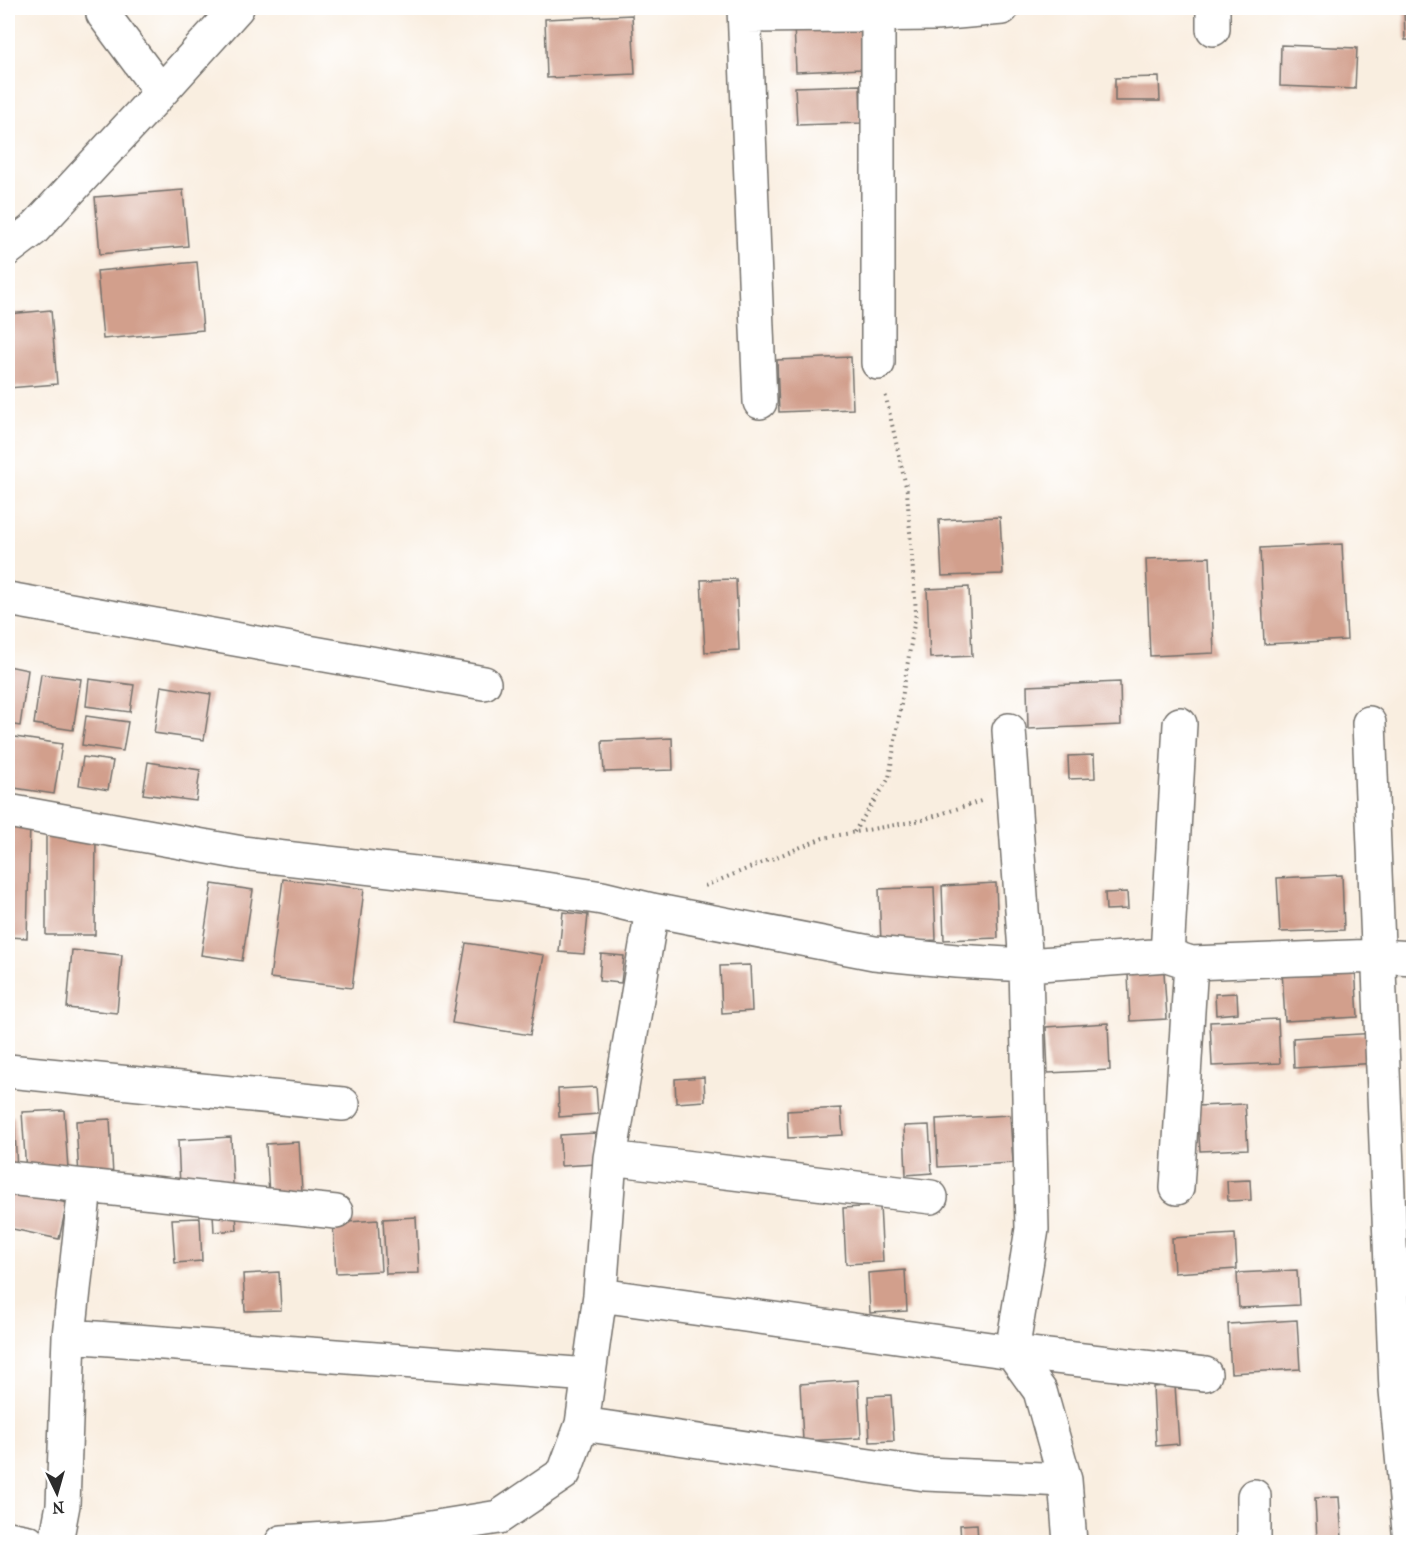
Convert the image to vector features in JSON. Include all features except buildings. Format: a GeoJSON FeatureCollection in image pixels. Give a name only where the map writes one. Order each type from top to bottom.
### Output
{"type":"FeatureCollection","features":[{"type":"Feature","properties":{"kind":"street"},"geometry":{"type":"LineString","coordinates":[[104,8],[103,14],[161,92]]}},
{"type":"Feature","properties":{"kind":"street"},"geometry":{"type":"LineString","coordinates":[[8,249],[33,230],[237,8]]}},
{"type":"Feature","properties":{"kind":"street"},"geometry":{"type":"LineString","coordinates":[[760,402],[744,12],[878,16],[1002,8]]}},
{"type":"Feature","properties":{"kind":"street"},"geometry":{"type":"LineString","coordinates":[[878,16],[878,363]]}},
{"type":"Feature","properties":{"kind":"street"},"geometry":{"type":"LineString","coordinates":[[8,599],[484,683]]}},
{"type":"Feature","properties":{"kind":"street"},"geometry":{"type":"LineString","coordinates":[[1369,723],[1396,1390],[1410,1542]]}},
{"type":"Feature","properties":{"kind":"street"},"geometry":{"type":"LineString","coordinates":[[1177,1188],[1180,724]]}},
{"type":"Feature","properties":{"kind":"street"},"geometry":{"type":"LineString","coordinates":[[1009,730],[1026,965],[1032,1229],[1012,1352],[1040,1391],[1065,1480],[1070,1542]]}},
{"type":"Feature","properties":{"kind":"street"},"geometry":{"type":"LineString","coordinates":[[8,811],[242,853],[520,885],[602,898],[652,910],[874,953],[1026,965],[1179,959],[1378,956],[1413,958]]}},
{"type":"Feature","properties":{"kind":"street"},"geometry":{"type":"LineString","coordinates":[[282,1542],[387,1535],[499,1517],[564,1473],[582,1424],[600,1295],[610,1158],[652,910]]}},
{"type":"Feature","properties":{"kind":"street"},"geometry":{"type":"LineString","coordinates":[[8,1071],[343,1104]]}},
{"type":"Feature","properties":{"kind":"street"},"geometry":{"type":"LineString","coordinates":[[610,1158],[931,1197]]}},
{"type":"Feature","properties":{"kind":"street"},"geometry":{"type":"LineString","coordinates":[[8,1178],[336,1212]]}},
{"type":"Feature","properties":{"kind":"street"},"geometry":{"type":"LineString","coordinates":[[56,1542],[63,1504],[69,1336],[85,1187]]}},
{"type":"Feature","properties":{"kind":"street"},"geometry":{"type":"LineString","coordinates":[[600,1295],[1012,1352],[1205,1374]]}},
{"type":"Feature","properties":{"kind":"street"},"geometry":{"type":"LineString","coordinates":[[69,1336],[589,1375]]}},
{"type":"Feature","properties":{"kind":"street"},"geometry":{"type":"LineString","coordinates":[[582,1424],[925,1474],[1065,1480]]}},
{"type":"Feature","properties":{"kind":"street"},"geometry":{"type":"LineString","coordinates":[[1254,1496],[1254,1542]]}},
{"type":"Feature","properties":{"kind":"street"},"geometry":{"type":"LineString","coordinates":[[8,1538],[28,1542]]}},
{"type":"Feature","properties":{"kind":"path"},"geometry":{"type":"LineString","coordinates":[[854,832],[889,778],[916,612],[907,491],[878,363]]}},
{"type":"Feature","properties":{"kind":"path"},"geometry":{"type":"LineString","coordinates":[[701,887],[823,838],[922,820],[1013,791]]}}]}
